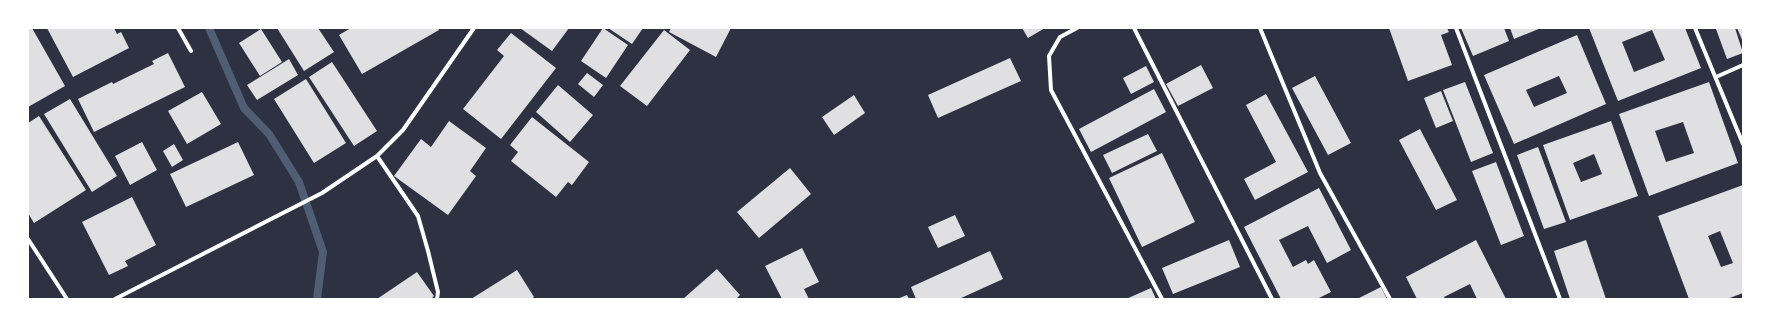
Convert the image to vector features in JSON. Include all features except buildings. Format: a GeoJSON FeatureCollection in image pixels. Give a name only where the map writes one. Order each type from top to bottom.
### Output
{"type":"FeatureCollection","features":[{"type":"Feature","properties":{"kind":"street"},"geometry":{"type":"LineString","coordinates":[[178,28],[191,50]]}},
{"type":"Feature","properties":{"kind":"street"},"geometry":{"type":"LineString","coordinates":[[114,299],[313,198],[377,156],[403,130],[474,28]]}},
{"type":"Feature","properties":{"kind":"street"},"geometry":{"type":"LineString","coordinates":[[1077,28],[1060,37],[1049,56],[1052,90],[1162,299]]}},
{"type":"Feature","properties":{"kind":"street"},"geometry":{"type":"LineString","coordinates":[[1134,28],[1272,299]]}},
{"type":"Feature","properties":{"kind":"street"},"geometry":{"type":"LineString","coordinates":[[1260,28],[1320,173],[1390,299]]}},
{"type":"Feature","properties":{"kind":"street"},"geometry":{"type":"LineString","coordinates":[[1456,28],[1560,299]]}},
{"type":"Feature","properties":{"kind":"street"},"geometry":{"type":"LineString","coordinates":[[1695,28],[1743,144]]}},
{"type":"Feature","properties":{"kind":"street"},"geometry":{"type":"LineString","coordinates":[[1716,77],[1743,65]]}},
{"type":"Feature","properties":{"kind":"street"},"geometry":{"type":"LineString","coordinates":[[377,156],[418,216],[438,292],[437,299]]}},
{"type":"Feature","properties":{"kind":"street"},"geometry":{"type":"LineString","coordinates":[[28,239],[65,298]]}},
{"type":"Feature","properties":{"kind":"waterway"},"geometry":{"type":"LineString","coordinates":[[209,28],[244,108],[269,134],[299,182],[323,252],[317,299]]}}]}
